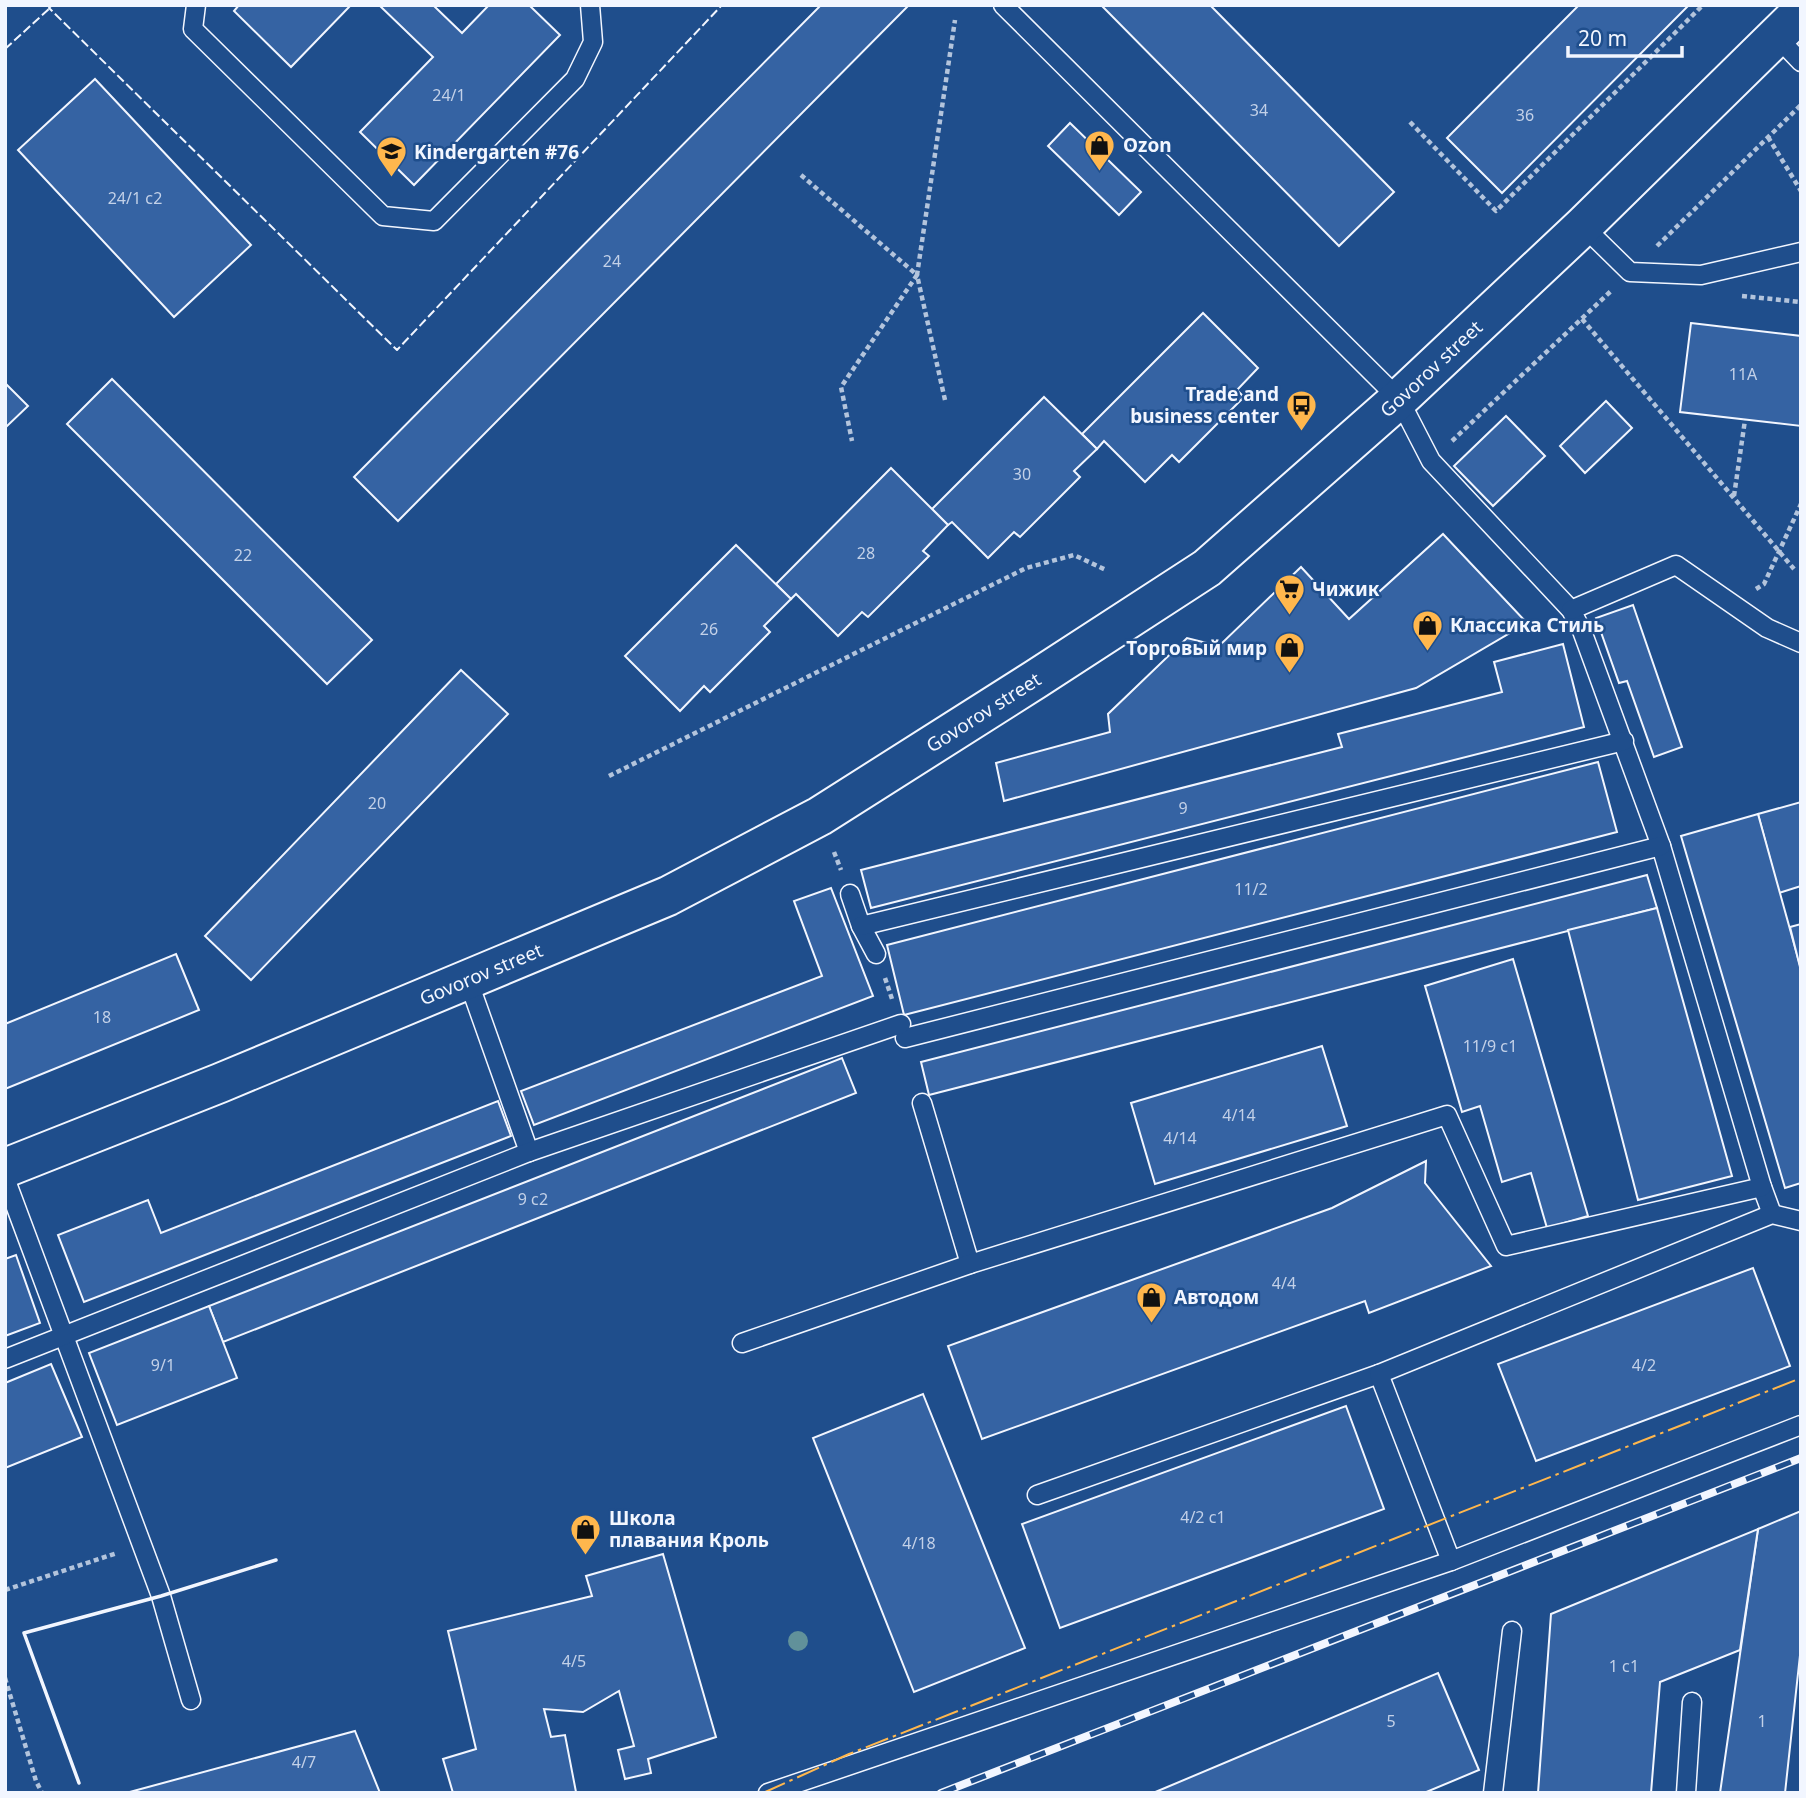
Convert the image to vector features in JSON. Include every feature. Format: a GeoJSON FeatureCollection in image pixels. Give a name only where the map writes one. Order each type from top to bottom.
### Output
{"type":"FeatureCollection","features":[{"type":"Feature","properties":{"kind":"street","name":"Govorov street"},"geometry":{"type":"LineString","coordinates":[[5,1168],[220,1083],[667,896],[820,816],[1207,568],[1399,399],[1583,226],[1793,37]]}},
{"type":"Feature","properties":{"kind":"lane"},"geometry":{"type":"LineString","coordinates":[[196,5],[193,29],[383,216],[434,221],[575,79],[593,42],[590,5]]}},
{"type":"Feature","properties":{"kind":"lane"},"geometry":{"type":"LineString","coordinates":[[1003,5],[1399,399],[1431,461],[1570,610],[1582,631],[1661,846],[1772,1214]]}},
{"type":"Feature","properties":{"kind":"lane"},"geometry":{"type":"LineString","coordinates":[[1583,226],[1630,272],[1700,275],[1801,252]]}},
{"type":"Feature","properties":{"kind":"lane"},"geometry":{"type":"LineString","coordinates":[[1570,610],[1676,565],[1767,628],[1801,643]]}},
{"type":"Feature","properties":{"kind":"lane"},"geometry":{"type":"LineString","coordinates":[[862,926],[1624,741]]}},
{"type":"Feature","properties":{"kind":"lane"},"geometry":{"type":"LineString","coordinates":[[5,1359],[529,1152],[903,1031],[1661,846]]}},
{"type":"Feature","properties":{"kind":"lane"},"geometry":{"type":"LineString","coordinates":[[850,894],[876,954]]}},
{"type":"Feature","properties":{"kind":"lane"},"geometry":{"type":"LineString","coordinates":[[468,980],[529,1152]]}},
{"type":"Feature","properties":{"kind":"lane"},"geometry":{"type":"LineString","coordinates":[[922,1102],[970,1264]]}},
{"type":"Feature","properties":{"kind":"lane"},"geometry":{"type":"LineString","coordinates":[[742,1343],[970,1264],[1447,1115],[1506,1246],[1762,1188]]}},
{"type":"Feature","properties":{"kind":"lane"},"geometry":{"type":"LineString","coordinates":[[5,1178],[160,1596],[191,1700]]}},
{"type":"Feature","properties":{"kind":"lane"},"geometry":{"type":"LineString","coordinates":[[1037,1495],[1379,1374],[1772,1214],[1801,1221]]}},
{"type":"Feature","properties":{"kind":"lane"},"geometry":{"type":"LineString","coordinates":[[1379,1374],[1451,1560]]}},
{"type":"Feature","properties":{"kind":"lane"},"geometry":{"type":"LineString","coordinates":[[768,1793],[1451,1560],[1801,1425]]}},
{"type":"Feature","properties":{"kind":"lane"},"geometry":{"type":"LineString","coordinates":[[1493,1793],[1512,1631]]}},
{"type":"Feature","properties":{"kind":"lane"},"geometry":{"type":"LineString","coordinates":[[1686,1793],[1692,1702]]}},
{"type":"Feature","properties":{"kind":"path"},"geometry":{"type":"LineString","coordinates":[[1410,122],[1496,211],[1703,5]]}},
{"type":"Feature","properties":{"kind":"path"},"geometry":{"type":"LineString","coordinates":[[945,400],[917,275],[955,20]]}},
{"type":"Feature","properties":{"kind":"path"},"geometry":{"type":"LineString","coordinates":[[1768,138],[1801,191]]}},
{"type":"Feature","properties":{"kind":"path"},"geometry":{"type":"LineString","coordinates":[[801,175],[917,275]]}},
{"type":"Feature","properties":{"kind":"path"},"geometry":{"type":"LineString","coordinates":[[852,441],[841,387],[917,275]]}},
{"type":"Feature","properties":{"kind":"path"},"geometry":{"type":"LineString","coordinates":[[1582,318],[1794,569]]}},
{"type":"Feature","properties":{"kind":"path"},"geometry":{"type":"LineString","coordinates":[[1734,497],[1745,420]]}},
{"type":"Feature","properties":{"kind":"path"},"geometry":{"type":"LineString","coordinates":[[1753,592],[1764,584],[1801,504]]}},
{"type":"Feature","properties":{"kind":"path"},"geometry":{"type":"LineString","coordinates":[[610,776],[1026,568],[1074,555],[1107,570]]}},
{"type":"Feature","properties":{"kind":"path"},"geometry":{"type":"LineString","coordinates":[[876,954],[903,1031]]}},
{"type":"Feature","properties":{"kind":"path"},"geometry":{"type":"LineString","coordinates":[[5,1590],[141,1546]]}},
{"type":"Feature","properties":{"kind":"path"},"geometry":{"type":"LineString","coordinates":[[5,1678],[42,1793]]}},
{"type":"Feature","properties":{"kind":"building"},"geometry":{"type":"Polygon","coordinates":[[[239,5],[351,5],[291,67],[234,11],[239,5]]]}},
{"type":"Feature","properties":{"kind":"building"},"geometry":{"type":"Polygon","coordinates":[[[379,5],[433,5],[462,33],[489,5],[529,5],[560,35],[414,185],[360,132],[433,57],[379,5]]]}},
{"type":"Feature","properties":{"kind":"building"},"geometry":{"type":"Polygon","coordinates":[[[821,5],[909,5],[398,521],[354,477],[821,5]]]}},
{"type":"Feature","properties":{"kind":"building"},"geometry":{"type":"Polygon","coordinates":[[[1101,5],[1210,5],[1394,192],[1339,246],[1101,5]]]}},
{"type":"Feature","properties":{"kind":"building"},"geometry":{"type":"Polygon","coordinates":[[[1579,5],[1689,5],[1502,193],[1447,138],[1579,5]]]}},
{"type":"Feature","properties":{"kind":"building"},"geometry":{"type":"Polygon","coordinates":[[[95,79],[251,245],[174,317],[18,150],[95,79]]]}},
{"type":"Feature","properties":{"kind":"building"},"geometry":{"type":"Polygon","coordinates":[[[1070,123],[1141,192],[1119,215],[1048,146],[1070,123]]]}},
{"type":"Feature","properties":{"kind":"building"},"geometry":{"type":"Polygon","coordinates":[[[1203,313],[1258,368],[1237,390],[1244,397],[1179,462],[1172,455],[1145,482],[1104,441],[1097,449],[1082,434],[1203,313]]]}},
{"type":"Feature","properties":{"kind":"building"},"geometry":{"type":"Polygon","coordinates":[[[1691,323],[1801,336],[1801,426],[1680,412],[1691,323]]]}},
{"type":"Feature","properties":{"kind":"building"},"geometry":{"type":"Polygon","coordinates":[[[112,379],[372,640],[327,684],[67,424],[112,379]]]}},
{"type":"Feature","properties":{"kind":"building"},"geometry":{"type":"Polygon","coordinates":[[[5,383],[28,406],[5,428],[5,383]]]}},
{"type":"Feature","properties":{"kind":"building"},"geometry":{"type":"Polygon","coordinates":[[[1044,397],[1097,449],[1074,471],[1080,477],[1020,537],[1014,532],[988,558],[952,522],[948,525],[932,509],[1044,397]]]}},
{"type":"Feature","properties":{"kind":"building"},"geometry":{"type":"Polygon","coordinates":[[[1606,401],[1632,428],[1585,473],[1560,446],[1606,401]]]}},
{"type":"Feature","properties":{"kind":"building"},"geometry":{"type":"Polygon","coordinates":[[[1506,416],[1545,456],[1493,506],[1454,466],[1506,416]]]}},
{"type":"Feature","properties":{"kind":"building"},"geometry":{"type":"Polygon","coordinates":[[[891,468],[948,525],[923,551],[929,556],[868,617],[862,612],[838,636],[796,594],[791,599],[776,584],[891,468]]]}},
{"type":"Feature","properties":{"kind":"building"},"geometry":{"type":"Polygon","coordinates":[[[1443,534],[1527,623],[1416,688],[1004,801],[996,763],[1110,732],[1108,714],[1187,638],[1219,646],[1301,567],[1349,619],[1443,534]]]}},
{"type":"Feature","properties":{"kind":"building"},"geometry":{"type":"Polygon","coordinates":[[[736,545],[791,599],[764,626],[770,632],[710,692],[704,686],[680,711],[625,656],[736,545]]]}},
{"type":"Feature","properties":{"kind":"building"},"geometry":{"type":"Polygon","coordinates":[[[1633,605],[1682,747],[1654,757],[1627,681],[1619,683],[1596,618],[1633,605]]]}},
{"type":"Feature","properties":{"kind":"building"},"geometry":{"type":"Polygon","coordinates":[[[1563,644],[1584,727],[871,908],[861,870],[1342,747],[1338,734],[1502,692],[1494,662],[1563,644]]]}},
{"type":"Feature","properties":{"kind":"building"},"geometry":{"type":"Polygon","coordinates":[[[461,670],[508,714],[251,980],[205,936],[461,670]]]}},
{"type":"Feature","properties":{"kind":"building"},"geometry":{"type":"Polygon","coordinates":[[[1598,762],[1617,832],[904,1015],[887,945],[1598,762]]]}},
{"type":"Feature","properties":{"kind":"building"},"geometry":{"type":"Polygon","coordinates":[[[1801,802],[1801,886],[1779,893],[1758,814],[1801,802]]]}},
{"type":"Feature","properties":{"kind":"building"},"geometry":{"type":"Polygon","coordinates":[[[1758,814],[1801,969],[1801,1183],[1785,1188],[1681,836],[1758,814]]]}},
{"type":"Feature","properties":{"kind":"building"},"geometry":{"type":"Polygon","coordinates":[[[1647,875],[1657,908],[929,1095],[921,1062],[1647,875]]]}},
{"type":"Feature","properties":{"kind":"building"},"geometry":{"type":"Polygon","coordinates":[[[831,888],[873,996],[534,1125],[521,1091],[822,976],[794,901],[831,888]]]}},
{"type":"Feature","properties":{"kind":"building"},"geometry":{"type":"Polygon","coordinates":[[[1657,908],[1732,1176],[1638,1200],[1568,930],[1657,908]]]}},
{"type":"Feature","properties":{"kind":"building"},"geometry":{"type":"Polygon","coordinates":[[[1801,924],[1801,967],[1800,967],[1790,927],[1801,924]]]}},
{"type":"Feature","properties":{"kind":"building"},"geometry":{"type":"Polygon","coordinates":[[[176,954],[199,1010],[5,1089],[5,1024],[176,954]]]}},
{"type":"Feature","properties":{"kind":"building"},"geometry":{"type":"Polygon","coordinates":[[[1513,959],[1588,1216],[1547,1228],[1531,1173],[1502,1182],[1480,1106],[1462,1112],[1425,986],[1513,959]]]}},
{"type":"Feature","properties":{"kind":"building"},"geometry":{"type":"Polygon","coordinates":[[[1322,1046],[1347,1126],[1155,1184],[1131,1103],[1322,1046]]]}},
{"type":"Feature","properties":{"kind":"building"},"geometry":{"type":"Polygon","coordinates":[[[842,1058],[856,1093],[223,1342],[209,1306],[842,1058]]]}},
{"type":"Feature","properties":{"kind":"building"},"geometry":{"type":"Polygon","coordinates":[[[498,1101],[511,1136],[84,1302],[58,1235],[148,1200],[161,1233],[498,1101]]]}},
{"type":"Feature","properties":{"kind":"building"},"geometry":{"type":"Polygon","coordinates":[[[1426,1161],[1425,1183],[1491,1266],[1369,1313],[1365,1301],[982,1439],[948,1346],[1332,1208],[1426,1161]]]}},
{"type":"Feature","properties":{"kind":"building"},"geometry":{"type":"Polygon","coordinates":[[[16,1255],[40,1323],[5,1336],[5,1259],[16,1255]]]}},
{"type":"Feature","properties":{"kind":"building"},"geometry":{"type":"Polygon","coordinates":[[[1753,1268],[1790,1366],[1536,1461],[1498,1364],[1753,1268]]]}},
{"type":"Feature","properties":{"kind":"building"},"geometry":{"type":"Polygon","coordinates":[[[209,1306],[237,1378],[117,1425],[89,1353],[209,1306]]]}},
{"type":"Feature","properties":{"kind":"building"},"geometry":{"type":"Polygon","coordinates":[[[51,1364],[82,1437],[5,1468],[5,1383],[51,1364]]]}},
{"type":"Feature","properties":{"kind":"building"},"geometry":{"type":"Polygon","coordinates":[[[923,1394],[1025,1648],[914,1692],[813,1438],[923,1394]]]}},
{"type":"Feature","properties":{"kind":"building"},"geometry":{"type":"Polygon","coordinates":[[[1346,1406],[1384,1509],[1060,1628],[1022,1524],[1346,1406]]]}},
{"type":"Feature","properties":{"kind":"building"},"geometry":{"type":"Polygon","coordinates":[[[1801,1511],[1801,1646],[1785,1793],[1720,1793],[1758,1529],[1801,1511]]]}},
{"type":"Feature","properties":{"kind":"building"},"geometry":{"type":"Polygon","coordinates":[[[1758,1529],[1740,1650],[1660,1682],[1651,1793],[1538,1793],[1551,1614],[1758,1529]]]}},
{"type":"Feature","properties":{"kind":"building"},"geometry":{"type":"Polygon","coordinates":[[[663,1554],[716,1737],[648,1759],[651,1773],[625,1779],[618,1750],[634,1746],[619,1691],[583,1712],[544,1709],[551,1737],[565,1735],[576,1792],[453,1793],[443,1759],[476,1749],[448,1631],[592,1596],[586,1576],[663,1554]]]}},
{"type":"Feature","properties":{"kind":"building"},"geometry":{"type":"Polygon","coordinates":[[[1438,1673],[1479,1770],[1424,1793],[1153,1793],[1438,1673]]]}},
{"type":"Feature","properties":{"kind":"building"},"geometry":{"type":"Polygon","coordinates":[[[355,1731],[380,1793],[126,1793],[355,1731]]]}},
{"type":"Feature","properties":{"kind":"railway"},"geometry":{"type":"LineString","coordinates":[[941,1793],[1801,1458]]}},
{"type":"Feature","properties":{"kind":"fence"},"geometry":{"type":"LineString","coordinates":[[52,5],[49,8],[397,350],[722,5]]}},
{"type":"Feature","properties":{"kind":"fence"},"geometry":{"type":"LineString","coordinates":[[5,49],[50,8]]}},
{"type":"Feature","properties":{"kind":"wall"},"geometry":{"type":"LineString","coordinates":[[79,1783],[24,1633],[161,1596],[276,1560]]}},
{"type":"Feature","properties":{"kind":"power"},"geometry":{"type":"LineString","coordinates":[[763,1793],[849,1754],[1801,1378]]}},
{"type":"Feature","properties":{"kind":"place","name":"Ozon"},"geometry":{"type":"Point","coordinates":[1100,172]}},
{"type":"Feature","properties":{"kind":"place","name":"Kindergarten #76"},"geometry":{"type":"Point","coordinates":[391,179]}},
{"type":"Feature","properties":{"kind":"place","name":"Trade and business center"},"geometry":{"type":"Point","coordinates":[1302,432]}},
{"type":"Feature","properties":{"kind":"place","name":"Чижик"},"geometry":{"type":"Point","coordinates":[1289,616]}},
{"type":"Feature","properties":{"kind":"place","name":"Классика Стиль"},"geometry":{"type":"Point","coordinates":[1427,652]}},
{"type":"Feature","properties":{"kind":"place","name":"Торговый мир"},"geometry":{"type":"Point","coordinates":[1290,675]}},
{"type":"Feature","properties":{"kind":"place","name":"Автодом"},"geometry":{"type":"Point","coordinates":[1151,1324]}},
{"type":"Feature","properties":{"kind":"place","name":"Школа плавания Кроль"},"geometry":{"type":"Point","coordinates":[586,1556]}}]}
